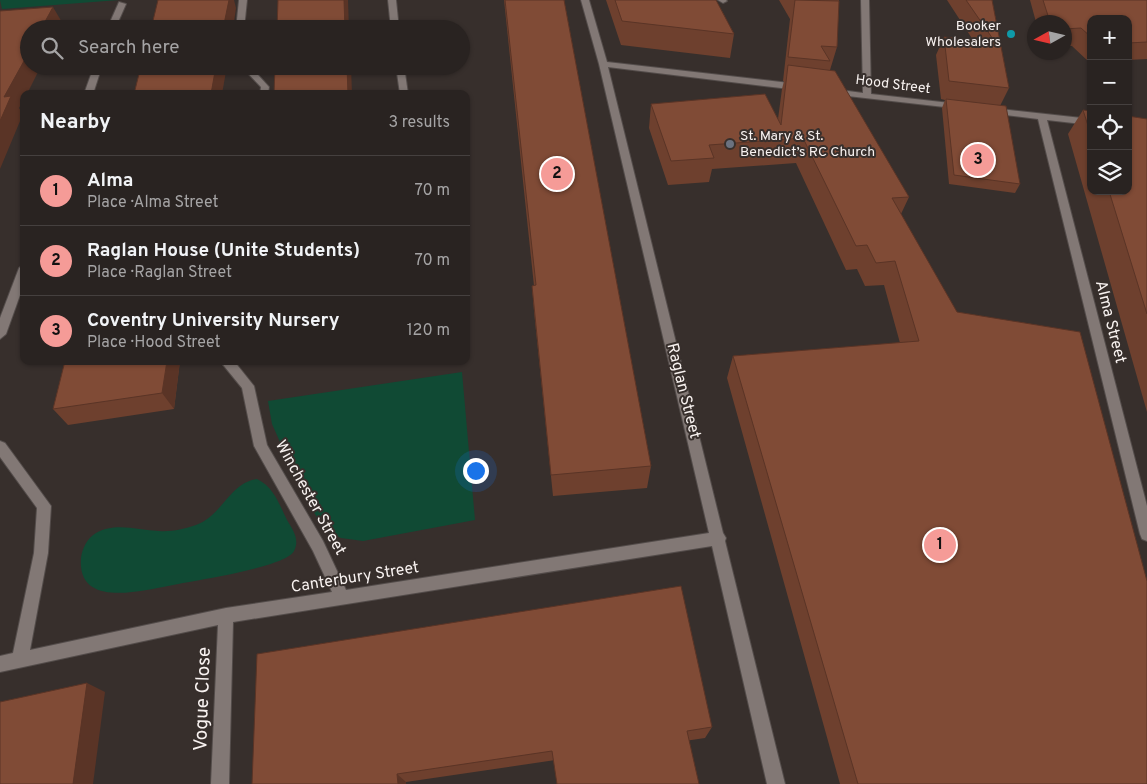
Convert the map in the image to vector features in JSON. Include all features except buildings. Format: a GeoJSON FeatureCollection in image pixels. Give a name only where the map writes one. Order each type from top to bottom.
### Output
{"type":"FeatureCollection","features":[{"type":"Feature","properties":{"kind":"street"},"geometry":{"type":"LineString","coordinates":[[241,20],[243,0]]}},
{"type":"Feature","properties":{"kind":"street"},"geometry":{"type":"LineString","coordinates":[[392,0],[394,20]]}},
{"type":"Feature","properties":{"kind":"street","name":"Raglan Street"},"geometry":{"type":"LineString","coordinates":[[585,0],[603,64],[719,538],[776,784]]}},
{"type":"Feature","properties":{"kind":"street"},"geometry":{"type":"LineString","coordinates":[[865,0],[867,96]]}},
{"type":"Feature","properties":{"kind":"street"},"geometry":{"type":"LineString","coordinates":[[116,20],[122,4]]}},
{"type":"Feature","properties":{"kind":"street"},"geometry":{"type":"LineString","coordinates":[[603,64],[808,89]]}},
{"type":"Feature","properties":{"kind":"street"},"geometry":{"type":"LineString","coordinates":[[89,90],[95,75]]}},
{"type":"Feature","properties":{"kind":"street"},"geometry":{"type":"LineString","coordinates":[[254,75],[265,87],[265,90]]}},
{"type":"Feature","properties":{"kind":"street"},"geometry":{"type":"LineString","coordinates":[[401,75],[403,90]]}},
{"type":"Feature","properties":{"kind":"street","name":"Hood Street"},"geometry":{"type":"LineString","coordinates":[[828,91],[1087,122]]}},
{"type":"Feature","properties":{"kind":"street","name":"Alma Street"},"geometry":{"type":"LineString","coordinates":[[1042,117],[1147,534]]}},
{"type":"Feature","properties":{"kind":"street"},"geometry":{"type":"LineString","coordinates":[[0,334],[20,279]]}},
{"type":"Feature","properties":{"kind":"street","name":"Winchester Street"},"geometry":{"type":"LineString","coordinates":[[230,365],[248,386],[261,446],[318,546],[342,598]]}},
{"type":"Feature","properties":{"kind":"street"},"geometry":{"type":"LineString","coordinates":[[0,447],[44,506],[41,553],[20,660]]}},
{"type":"Feature","properties":{"kind":"street","name":"Canterbury Street"},"geometry":{"type":"LineString","coordinates":[[0,664],[226,616],[719,538]]}},
{"type":"Feature","properties":{"kind":"street","name":"Vogue Close"},"geometry":{"type":"LineString","coordinates":[[220,784],[226,616]]}},
{"type":"Feature","properties":{"kind":"green space"},"geometry":{"type":"Polygon","coordinates":[[[0,0],[119,0],[2,9],[0,0]]]}},
{"type":"Feature","properties":{"kind":"green space"},"geometry":{"type":"Polygon","coordinates":[[[462,372],[475,520],[363,541],[341,538],[325,530],[305,498],[272,424],[268,401],[462,372]]]}},
{"type":"Feature","properties":{"kind":"green space"},"geometry":{"type":"Polygon","coordinates":[[[257,479],[272,491],[295,535],[296,547],[287,557],[274,563],[236,573],[127,593],[112,593],[99,590],[89,584],[82,574],[82,551],[85,544],[96,533],[119,527],[164,531],[178,530],[196,525],[205,521],[213,514],[240,486],[248,481],[257,479]]]}},
{"type":"Feature","properties":{"kind":"place","name":"Booker Wholesalers"},"geometry":{"type":"Point","coordinates":[1011,34]}},
{"type":"Feature","properties":{"kind":"place","name":"St. Mary & St. Benedict’s RC Church"},"geometry":{"type":"Point","coordinates":[730,144]}},
{"type":"Feature","properties":{"kind":"place","name":"Coventry University Nursery"},"geometry":{"type":"Point","coordinates":[978,160]}},
{"type":"Feature","properties":{"kind":"place","name":"Raglan House (Unite Students)"},"geometry":{"type":"Point","coordinates":[557,174]}},
{"type":"Feature","properties":{"kind":"place","name":"Alma"},"geometry":{"type":"Point","coordinates":[940,545]}}]}
